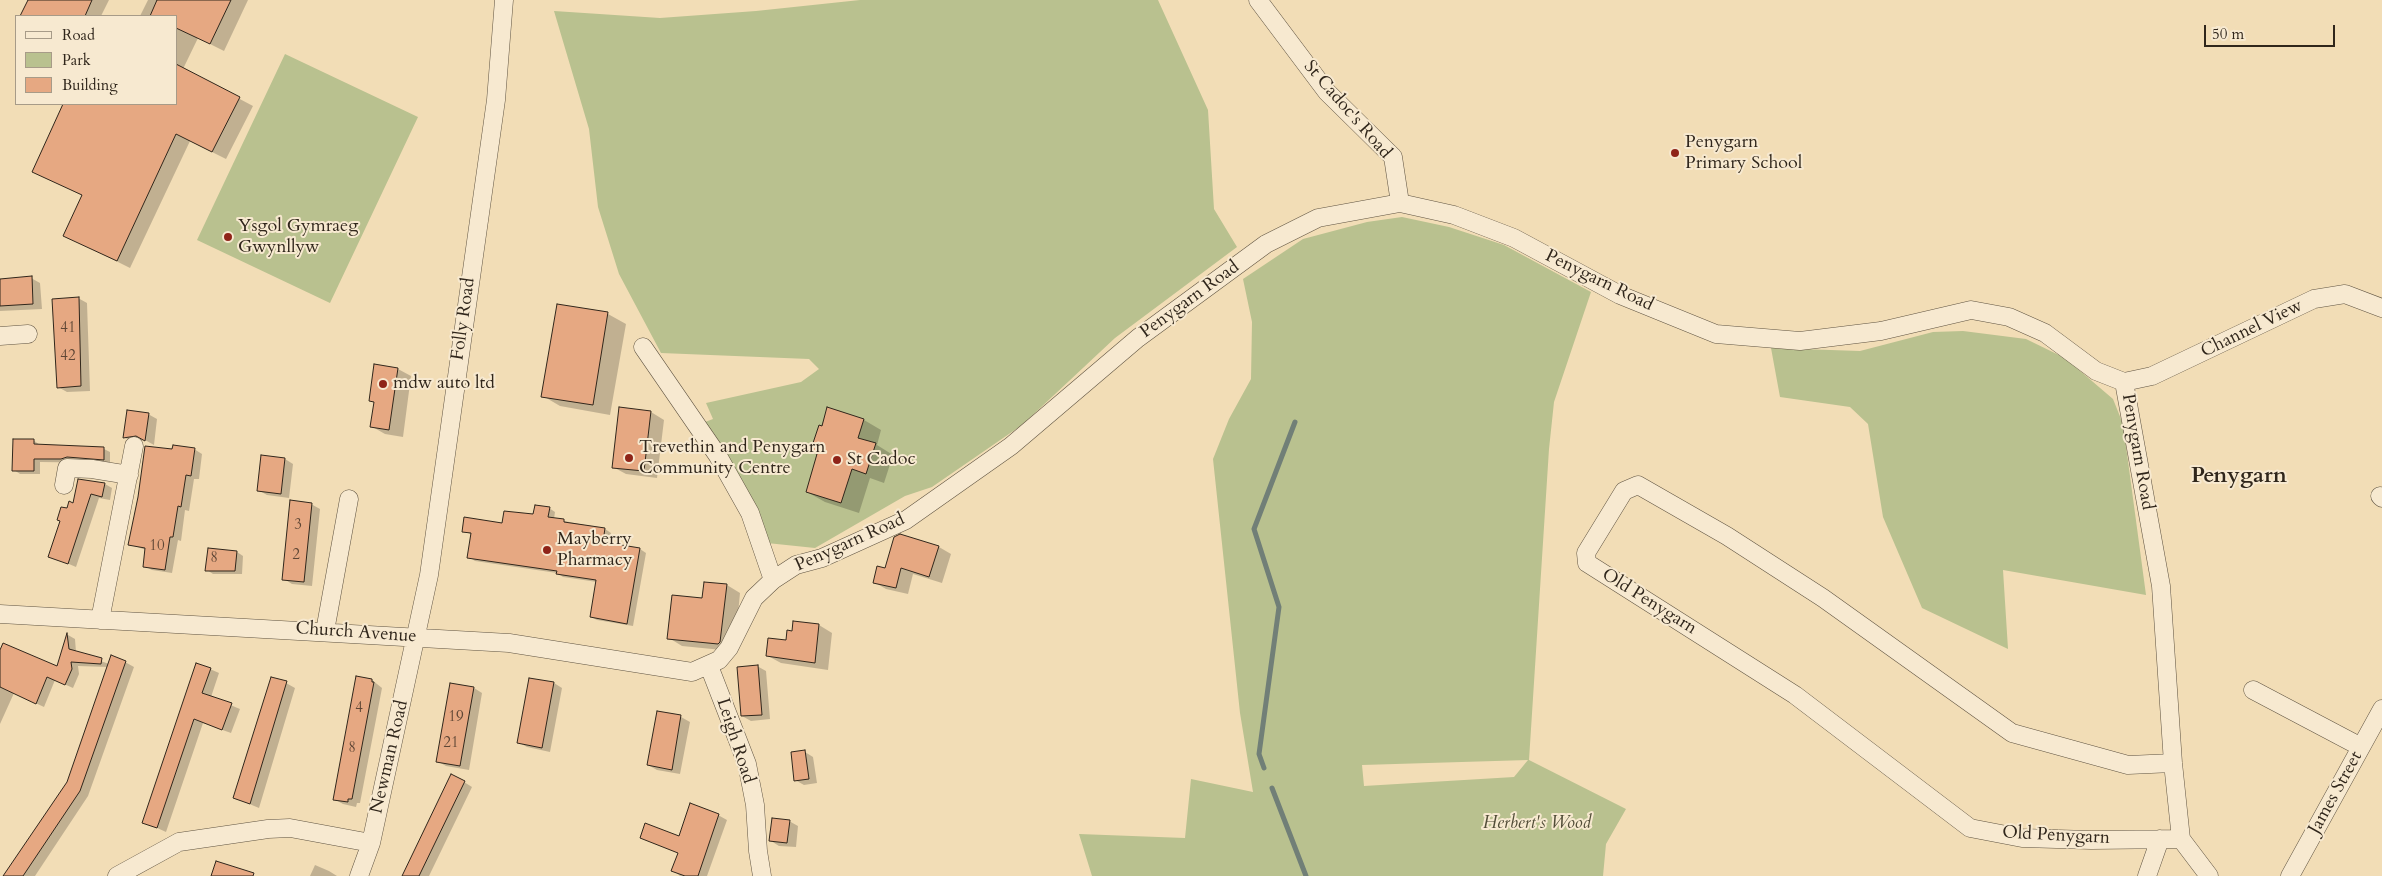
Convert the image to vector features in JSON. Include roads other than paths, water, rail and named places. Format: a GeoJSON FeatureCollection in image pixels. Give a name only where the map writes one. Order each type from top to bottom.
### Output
{"type":"FeatureCollection","features":[{"type":"Feature","properties":{"kind":"street","name":"Folly Road"},"geometry":{"type":"LineString","coordinates":[[417,637],[429,575],[496,100],[504,0]]}},
{"type":"Feature","properties":{"kind":"street","name":"St Cadoc's Road"},"geometry":{"type":"LineString","coordinates":[[1258,0],[1327,92],[1393,157],[1400,203]]}},
{"type":"Feature","properties":{"kind":"street","name":"Penygarn Road"},"geometry":{"type":"LineString","coordinates":[[708,666],[719,660],[729,648],[754,598],[773,580],[796,565],[822,558],[906,520],[1011,446],[1138,338],[1266,244],[1318,218],[1400,203],[1454,215],[1514,238],[1620,295],[1716,334],[1800,341],[1881,331],[1970,310],[2009,317],[2046,333],[2096,371],[2124,382],[2161,586],[2173,763],[2181,838]]}},
{"type":"Feature","properties":{"kind":"street","name":"Channel View"},"geometry":{"type":"LineString","coordinates":[[2124,382],[2152,376],[2314,299],[2345,294],[2382,308]]}},
{"type":"Feature","properties":{"kind":"street"},"geometry":{"type":"LineString","coordinates":[[0,336],[28,334]]}},
{"type":"Feature","properties":{"kind":"street"},"geometry":{"type":"LineString","coordinates":[[643,347],[718,456],[750,513],[773,580]]}},
{"type":"Feature","properties":{"kind":"street"},"geometry":{"type":"LineString","coordinates":[[100,620],[134,446]]}},
{"type":"Feature","properties":{"kind":"street"},"geometry":{"type":"LineString","coordinates":[[64,485],[67,468],[92,469],[129,475]]}},
{"type":"Feature","properties":{"kind":"street","name":"Old Penygarn"},"geometry":{"type":"LineString","coordinates":[[2173,763],[2128,765],[2012,733],[1823,598],[1727,536],[1638,485],[1624,491],[1586,553],[1588,563],[1795,695],[1970,828],[2022,838],[2090,840],[2181,838]]}},
{"type":"Feature","properties":{"kind":"street"},"geometry":{"type":"LineString","coordinates":[[325,631],[349,499]]}},
{"type":"Feature","properties":{"kind":"street","name":"Church Avenue"},"geometry":{"type":"LineString","coordinates":[[0,614],[325,631],[509,643],[692,672],[708,666]]}},
{"type":"Feature","properties":{"kind":"street","name":"Newman Road"},"geometry":{"type":"LineString","coordinates":[[359,876],[371,843],[417,637]]}},
{"type":"Feature","properties":{"kind":"street","name":"Leigh Road"},"geometry":{"type":"LineString","coordinates":[[708,666],[747,764],[762,876]]}},
{"type":"Feature","properties":{"kind":"street"},"geometry":{"type":"LineString","coordinates":[[2253,690],[2362,747]]}},
{"type":"Feature","properties":{"kind":"street","name":"James Street"},"geometry":{"type":"LineString","coordinates":[[2290,876],[2382,709]]}},
{"type":"Feature","properties":{"kind":"street"},"geometry":{"type":"LineString","coordinates":[[117,876],[179,842],[268,829],[290,828],[371,843]]}},
{"type":"Feature","properties":{"kind":"street"},"geometry":{"type":"LineString","coordinates":[[2181,838],[2209,876]]}},
{"type":"Feature","properties":{"kind":"street"},"geometry":{"type":"LineString","coordinates":[[2147,876],[2160,839]]}},
{"type":"Feature","properties":{"kind":"waterway"},"geometry":{"type":"LineString","coordinates":[[1264,768],[1259,754],[1279,607],[1254,529],[1295,422]]}},
{"type":"Feature","properties":{"kind":"waterway"},"geometry":{"type":"LineString","coordinates":[[1272,788],[1306,876]]}},
{"type":"Feature","properties":{"kind":"place","name":"Penygarn Primary School"},"geometry":{"type":"Point","coordinates":[1675,153]}},
{"type":"Feature","properties":{"kind":"place","name":"Ysgol Gymraeg Gwynllyw"},"geometry":{"type":"Point","coordinates":[228,237]}},
{"type":"Feature","properties":{"kind":"place","name":"mdw auto ltd"},"geometry":{"type":"Point","coordinates":[383,384]}},
{"type":"Feature","properties":{"kind":"place","name":"Trevethin and Penygarn Community Centre"},"geometry":{"type":"Point","coordinates":[629,458]}},
{"type":"Feature","properties":{"kind":"place","name":"St Cadoc"},"geometry":{"type":"Point","coordinates":[837,460]}},
{"type":"Feature","properties":{"kind":"place","name":"Mayberry Pharmacy"},"geometry":{"type":"Point","coordinates":[547,550]}},
{"type":"Feature","properties":{"kind":"district","name":"Penygarn"},"geometry":{"type":"Point","coordinates":[2239,477]}},
{"type":"Feature","properties":{"kind":"park label","name":"Herbert's Wood"},"geometry":{"type":"Point","coordinates":[1537,824]}}]}
